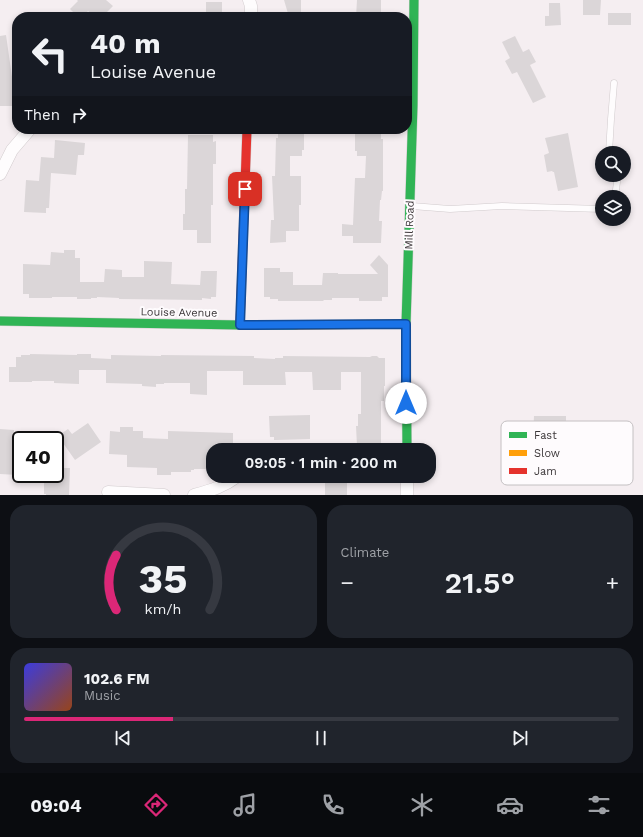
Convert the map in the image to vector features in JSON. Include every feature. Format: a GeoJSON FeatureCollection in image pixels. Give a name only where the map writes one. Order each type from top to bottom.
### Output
{"type":"FeatureCollection","features":[{"type":"Feature","properties":{"kind":"street"},"geometry":{"type":"LineString","coordinates":[[249,0],[251,12]]}},
{"type":"Feature","properties":{"kind":"street","name":"Mill Road"},"geometry":{"type":"LineString","coordinates":[[407,443],[406,324],[414,105],[414,0]]}},
{"type":"Feature","properties":{"kind":"street"},"geometry":{"type":"LineString","coordinates":[[0,174],[12,150],[26,134]]}},
{"type":"Feature","properties":{"kind":"street"},"geometry":{"type":"LineString","coordinates":[[240,325],[247,134]]}},
{"type":"Feature","properties":{"kind":"street","name":"Louise Avenue"},"geometry":{"type":"LineString","coordinates":[[0,321],[240,325],[406,324]]}},
{"type":"Feature","properties":{"kind":"street"},"geometry":{"type":"LineString","coordinates":[[194,495],[211,491],[228,483]]}},
{"type":"Feature","properties":{"kind":"street"},"geometry":{"type":"LineString","coordinates":[[407,483],[407,495]]}},
{"type":"Feature","properties":{"kind":"street"},"geometry":{"type":"LineString","coordinates":[[108,492],[164,495]]}},
{"type":"Feature","properties":{"kind":"lane"},"geometry":{"type":"LineString","coordinates":[[609,146],[614,82]]}},
{"type":"Feature","properties":{"kind":"lane"},"geometry":{"type":"LineString","coordinates":[[410,206],[450,209],[502,206],[595,209]]}},
{"type":"Feature","properties":{"kind":"building"},"geometry":{"type":"Polygon","coordinates":[[[77,0],[106,0],[113,6],[107,12],[73,12],[70,9],[78,1],[77,0]]]}},
{"type":"Feature","properties":{"kind":"building"},"geometry":{"type":"Polygon","coordinates":[[[284,0],[301,0],[301,12],[288,12],[284,0]]]}},
{"type":"Feature","properties":{"kind":"building"},"geometry":{"type":"Polygon","coordinates":[[[357,0],[381,0],[381,12],[356,12],[357,0]]]}},
{"type":"Feature","properties":{"kind":"building"},"geometry":{"type":"Polygon","coordinates":[[[583,0],[601,0],[600,15],[583,15],[583,0]]]}},
{"type":"Feature","properties":{"kind":"building"},"geometry":{"type":"Polygon","coordinates":[[[206,2],[222,2],[222,12],[206,12],[206,2]]]}},
{"type":"Feature","properties":{"kind":"building"},"geometry":{"type":"Polygon","coordinates":[[[549,3],[560,3],[561,25],[545,26],[545,16],[549,16],[549,3]]]}},
{"type":"Feature","properties":{"kind":"building"},"geometry":{"type":"Polygon","coordinates":[[[608,13],[631,13],[631,25],[608,25],[608,13]]]}},
{"type":"Feature","properties":{"kind":"building"},"geometry":{"type":"Polygon","coordinates":[[[6,35],[12,77],[12,106],[0,106],[0,36],[6,35]]]}},
{"type":"Feature","properties":{"kind":"building"},"geometry":{"type":"Polygon","coordinates":[[[515,36],[523,52],[529,49],[536,62],[530,65],[546,97],[533,103],[517,72],[512,74],[505,61],[510,58],[502,42],[515,36]]]}},
{"type":"Feature","properties":{"kind":"building"},"geometry":{"type":"Polygon","coordinates":[[[568,133],[578,187],[558,191],[554,172],[547,172],[544,155],[549,153],[545,138],[568,133]]]}},
{"type":"Feature","properties":{"kind":"building"},"geometry":{"type":"Polygon","coordinates":[[[278,134],[304,134],[304,150],[302,150],[302,156],[290,156],[290,176],[301,176],[301,205],[299,205],[299,231],[286,231],[286,242],[270,243],[271,220],[274,220],[272,176],[275,176],[276,138],[278,138],[278,134]]]}},
{"type":"Feature","properties":{"kind":"building"},"geometry":{"type":"Polygon","coordinates":[[[355,134],[381,134],[381,139],[383,139],[383,191],[380,200],[379,221],[382,221],[381,243],[353,243],[353,236],[342,236],[342,224],[353,225],[355,178],[365,178],[366,156],[357,156],[357,151],[355,151],[355,134]]]}},
{"type":"Feature","properties":{"kind":"building"},"geometry":{"type":"Polygon","coordinates":[[[188,135],[213,135],[213,142],[216,141],[216,164],[213,164],[211,243],[197,243],[197,230],[183,230],[183,214],[185,214],[185,189],[187,189],[188,135]]]}},
{"type":"Feature","properties":{"kind":"building"},"geometry":{"type":"Polygon","coordinates":[[[55,140],[85,143],[84,155],[78,155],[76,175],[51,173],[49,208],[46,208],[46,213],[24,212],[26,180],[39,181],[41,157],[54,158],[55,140]]]}},
{"type":"Feature","properties":{"kind":"building"},"geometry":{"type":"Polygon","coordinates":[[[64,250],[75,250],[75,258],[80,258],[80,282],[104,282],[105,269],[122,270],[122,277],[144,277],[144,261],[172,262],[171,284],[200,285],[201,271],[217,271],[216,297],[211,297],[211,299],[202,298],[202,300],[119,299],[97,297],[91,299],[77,299],[77,297],[29,298],[29,294],[23,294],[23,264],[50,265],[51,252],[64,253],[64,250]]]}},
{"type":"Feature","properties":{"kind":"building"},"geometry":{"type":"Polygon","coordinates":[[[379,255],[388,265],[388,297],[382,297],[382,301],[359,301],[359,298],[332,298],[332,300],[323,300],[324,301],[278,301],[278,299],[264,297],[264,268],[280,268],[280,272],[293,272],[293,285],[322,285],[323,273],[378,274],[370,265],[379,255]]]}},
{"type":"Feature","properties":{"kind":"building"},"geometry":{"type":"Polygon","coordinates":[[[91,354],[91,358],[111,359],[111,355],[254,356],[254,358],[275,359],[283,358],[283,356],[377,356],[379,358],[385,358],[384,401],[381,401],[381,443],[357,443],[356,426],[358,426],[358,414],[361,414],[361,372],[341,372],[341,390],[313,390],[312,372],[285,372],[286,385],[243,385],[243,371],[207,371],[207,395],[190,394],[190,383],[164,383],[156,384],[156,387],[142,386],[142,384],[106,383],[106,370],[79,370],[79,384],[54,383],[54,381],[9,382],[9,367],[16,367],[16,357],[21,357],[21,355],[91,354]]]}},
{"type":"Feature","properties":{"kind":"building"},"geometry":{"type":"Polygon","coordinates":[[[310,415],[310,439],[274,440],[274,437],[270,437],[269,416],[310,415]]]}},
{"type":"Feature","properties":{"kind":"building"},"geometry":{"type":"Polygon","coordinates":[[[534,416],[566,416],[566,421],[534,421],[534,416]]]}},
{"type":"Feature","properties":{"kind":"building"},"geometry":{"type":"Polygon","coordinates":[[[88,423],[101,442],[75,460],[64,444],[64,432],[68,429],[72,434],[88,423]]]}},
{"type":"Feature","properties":{"kind":"building"},"geometry":{"type":"Polygon","coordinates":[[[120,427],[133,427],[133,431],[143,431],[143,438],[168,439],[168,431],[233,433],[233,443],[206,443],[206,469],[194,469],[191,470],[191,472],[171,472],[171,475],[157,475],[157,468],[127,467],[127,455],[109,454],[110,431],[120,432],[120,427]]]}},
{"type":"Feature","properties":{"kind":"building"},"geometry":{"type":"Polygon","coordinates":[[[0,429],[14,430],[12,431],[12,475],[0,474],[0,429]]]}},
{"type":"Feature","properties":{"kind":"building"},"geometry":{"type":"Polygon","coordinates":[[[64,468],[70,468],[69,495],[44,494],[44,483],[64,483],[64,468]]]}},
{"type":"Feature","properties":{"kind":"building"},"geometry":{"type":"Polygon","coordinates":[[[325,483],[347,483],[347,495],[325,495],[325,483]]]}},
{"type":"Feature","properties":{"kind":"traffic: fast"},"geometry":{"type":"LineString","coordinates":[[407,443],[406,324],[413,105],[414,0]]}},
{"type":"Feature","properties":{"kind":"traffic: fast"},"geometry":{"type":"LineString","coordinates":[[0,321],[296,325]]}},
{"type":"Feature","properties":{"kind":"traffic: slow"},"geometry":{"type":"LineString","coordinates":[[296,325],[406,324]]}},
{"type":"Feature","properties":{"kind":"traffic: jam"},"geometry":{"type":"LineString","coordinates":[[240,325],[247,134]]}},
{"type":"Feature","properties":{"kind":"route"},"geometry":{"type":"LineString","coordinates":[[245,189],[240,325],[406,324],[406,403]]}}]}
